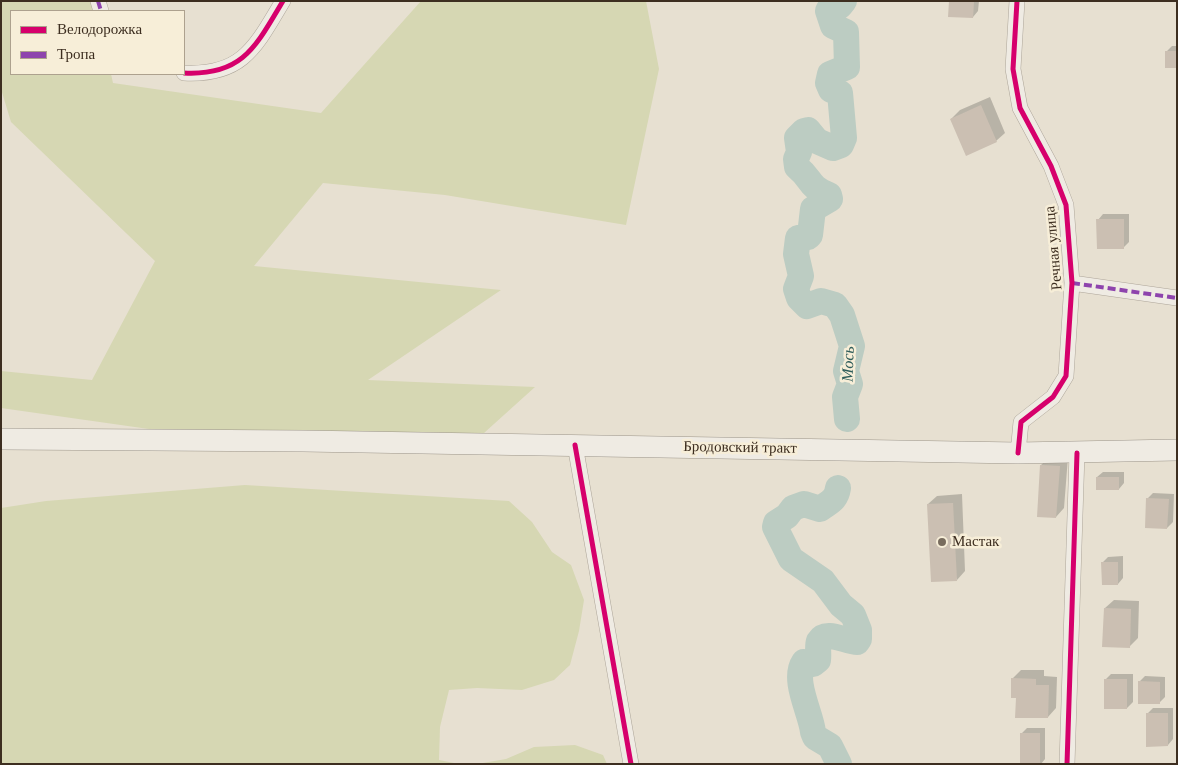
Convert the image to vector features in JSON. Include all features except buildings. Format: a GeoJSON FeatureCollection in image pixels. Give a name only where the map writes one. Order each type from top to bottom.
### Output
{"type":"FeatureCollection","features":[{"type":"Feature","properties":{"kind":"main road","name":"Бродовский тракт"},"geometry":{"type":"LineString","coordinates":[[1,439],[302,441],[1018,453],[1177,450]]}},
{"type":"Feature","properties":{"kind":"street"},"geometry":{"type":"LineString","coordinates":[[185,73],[197,74],[233,66],[257,44],[283,1]]}},
{"type":"Feature","properties":{"kind":"street","name":"Речная улица"},"geometry":{"type":"LineString","coordinates":[[1017,1],[1014,79],[1020,108],[1051,166],[1066,205],[1072,282],[1066,376],[1053,397],[1021,422],[1018,453]]}},
{"type":"Feature","properties":{"kind":"street"},"geometry":{"type":"LineString","coordinates":[[1072,282],[1177,298]]}},
{"type":"Feature","properties":{"kind":"street"},"geometry":{"type":"LineString","coordinates":[[575,445],[631,764]]}},
{"type":"Feature","properties":{"kind":"street"},"geometry":{"type":"LineString","coordinates":[[1067,764],[1077,452]]}},
{"type":"Feature","properties":{"kind":"green space"},"geometry":{"type":"Polygon","coordinates":[[[1,1],[95,1],[97,10],[10,10],[10,75],[111,75],[113,83],[321,113],[421,1],[646,1],[659,69],[626,225],[445,195],[323,183],[254,266],[501,290],[368,380],[535,387],[484,433],[170,432],[1,408],[1,371],[92,380],[155,261],[11,122],[1,89],[1,1]]]}},
{"type":"Feature","properties":{"kind":"green space"},"geometry":{"type":"Polygon","coordinates":[[[245,485],[509,501],[532,522],[552,552],[571,565],[584,600],[579,631],[570,665],[554,680],[522,690],[477,688],[449,690],[440,727],[439,760],[459,764],[1,764],[1,508],[46,501],[245,485]]]}},
{"type":"Feature","properties":{"kind":"green space"},"geometry":{"type":"Polygon","coordinates":[[[575,745],[603,755],[607,764],[477,764],[506,759],[534,747],[575,745]]]}},
{"type":"Feature","properties":{"kind":"waterway","name":"Мось"},"geometry":{"type":"LineString","coordinates":[[844,1],[840,6],[831,6],[828,11],[833,26],[846,32],[847,67],[830,74],[828,83],[831,90],[840,93],[844,138],[841,145],[833,148],[817,141],[808,130],[804,131],[797,138],[799,152],[796,159],[797,167],[813,186],[829,195],[830,199],[813,209],[810,235],[798,238],[796,254],[801,276],[796,289],[799,298],[807,306],[821,301],[835,305],[842,315],[852,346],[846,371],[850,384],[845,397],[847,419]]}},
{"type":"Feature","properties":{"kind":"waterway","name":"Мось"},"geometry":{"type":"LineString","coordinates":[[838,488],[834,499],[820,509],[804,504],[793,508],[787,516],[776,523],[775,527],[791,559],[823,581],[841,605],[853,615],[859,630],[857,642],[831,636],[822,638],[818,643],[818,660],[813,664],[804,662],[801,669],[801,687],[813,732],[815,737],[830,746],[839,764]]}},
{"type":"Feature","properties":{"kind":"marked path"},"geometry":{"type":"LineString","coordinates":[[98,1],[101,10]]}},
{"type":"Feature","properties":{"kind":"marked path"},"geometry":{"type":"LineString","coordinates":[[1072,283],[1177,298]]}},
{"type":"Feature","properties":{"kind":"cycle path"},"geometry":{"type":"LineString","coordinates":[[185,73],[204,73],[221,69],[246,55],[264,32],[283,1]]}},
{"type":"Feature","properties":{"kind":"cycle path"},"geometry":{"type":"LineString","coordinates":[[1017,1],[1013,69],[1020,108],[1051,166],[1066,205],[1072,283],[1066,376],[1053,397],[1021,422],[1018,453]]}},
{"type":"Feature","properties":{"kind":"cycle path"},"geometry":{"type":"LineString","coordinates":[[575,445],[631,764]]}},
{"type":"Feature","properties":{"kind":"cycle path"},"geometry":{"type":"LineString","coordinates":[[1067,764],[1077,453]]}},
{"type":"Feature","properties":{"kind":"place","name":"Мастак"},"geometry":{"type":"Point","coordinates":[942,542]}}]}
